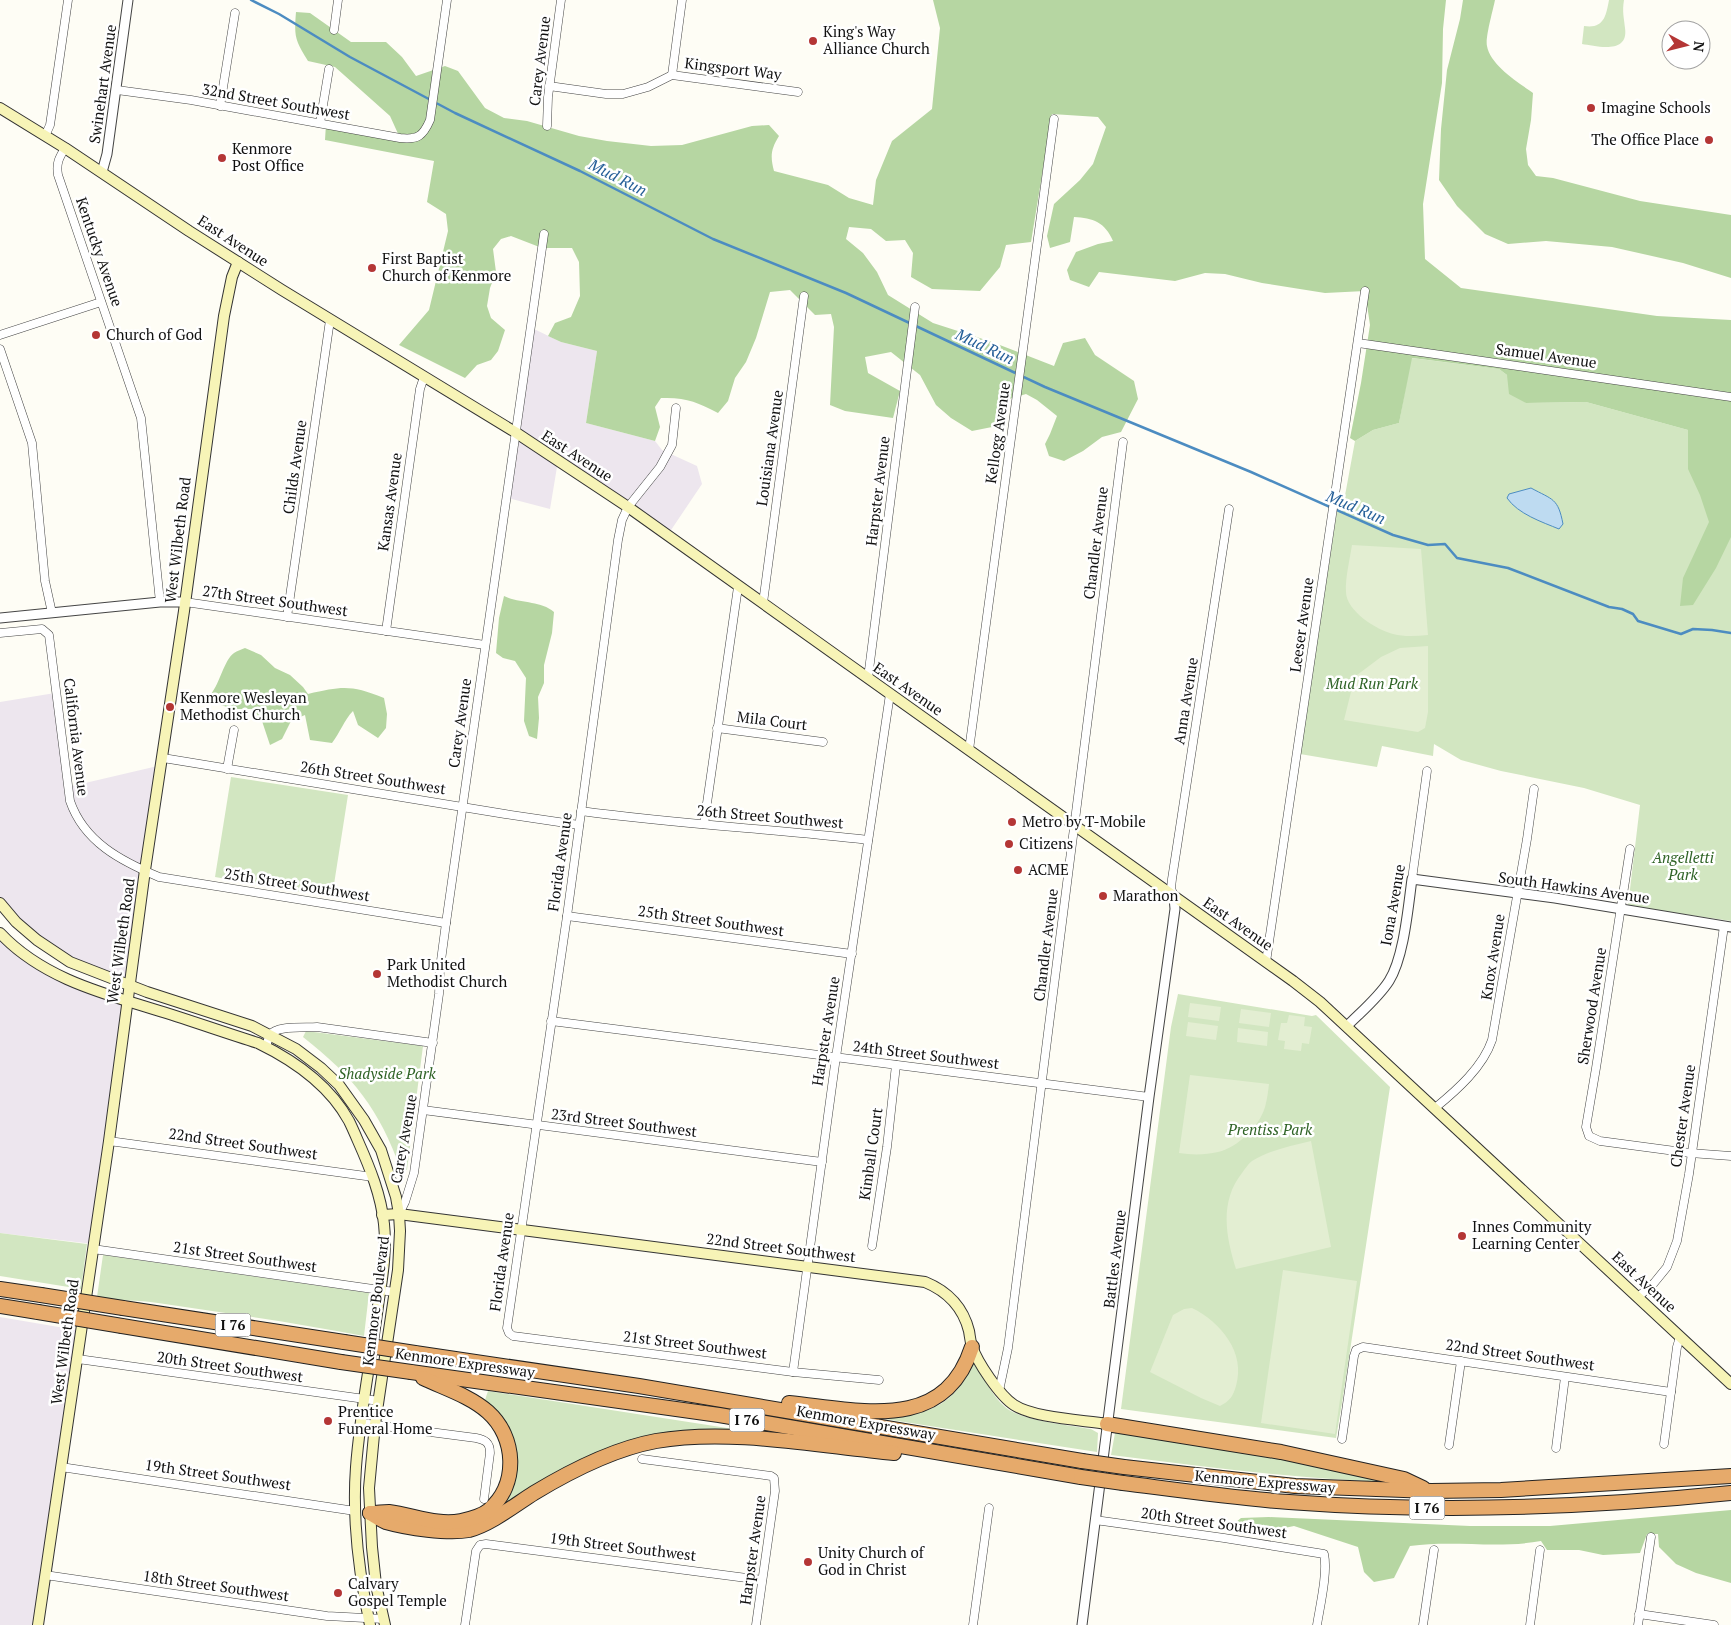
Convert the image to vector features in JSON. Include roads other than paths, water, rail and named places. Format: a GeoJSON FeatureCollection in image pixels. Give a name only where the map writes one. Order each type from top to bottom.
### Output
{"type":"FeatureCollection","features":[{"type":"Feature","properties":{"kind":"highway","name":"Kenmore Expressway"},"geometry":{"type":"LineString","coordinates":[[0,1288],[639,1386],[1082,1461],[1295,1486],[1431,1491],[1501,1490],[1731,1476]]}},
{"type":"Feature","properties":{"kind":"highway","name":"Kenmore Expressway"},"geometry":{"type":"LineString","coordinates":[[0,1306],[342,1362],[719,1415],[1081,1477],[1217,1495],[1288,1502],[1488,1509],[1576,1506],[1731,1493]]}},
{"type":"Feature","properties":{"kind":"highway"},"geometry":{"type":"LineString","coordinates":[[639,1386],[875,1412],[914,1408],[940,1396],[951,1386],[960,1375],[972,1347]]}},
{"type":"Feature","properties":{"kind":"highway"},"geometry":{"type":"LineString","coordinates":[[370,1513],[388,1512],[437,1521],[459,1522],[474,1518],[488,1511],[498,1500],[509,1477],[509,1446],[498,1423],[486,1411],[472,1402],[411,1372]]}},
{"type":"Feature","properties":{"kind":"highway"},"geometry":{"type":"LineString","coordinates":[[1107,1424],[1232,1443],[1336,1463],[1404,1479],[1431,1491]]}},
{"type":"Feature","properties":{"kind":"highway"},"geometry":{"type":"LineString","coordinates":[[370,1513],[386,1522],[428,1530],[452,1532],[470,1529],[485,1523],[550,1483],[596,1460],[639,1445],[677,1439],[758,1438],[860,1450],[991,1461]]}},
{"type":"Feature","properties":{"kind":"main road","name":"East Avenue"},"geometry":{"type":"LineString","coordinates":[[0,108],[330,320],[515,432],[628,508],[1266,962],[1320,1002],[1347,1026],[1731,1384]]}},
{"type":"Feature","properties":{"kind":"main road","name":"West Wilbeth Road"},"geometry":{"type":"LineString","coordinates":[[38,1625],[109,1141],[224,316],[232,277],[238,262]]}},
{"type":"Feature","properties":{"kind":"main road","name":"Kenmore Boulevard"},"geometry":{"type":"LineString","coordinates":[[0,903],[26,931],[58,956],[92,972],[130,986],[252,1026],[296,1049],[339,1085],[352,1102],[381,1150],[396,1197],[399,1214],[399,1256],[375,1424],[369,1488],[376,1585],[384,1622]]}},
{"type":"Feature","properties":{"kind":"main road","name":"Kenmore Boulevard"},"geometry":{"type":"LineString","coordinates":[[0,933],[13,946],[55,975],[128,1002],[266,1047],[293,1062],[323,1088],[348,1119],[373,1178],[382,1215],[385,1239],[380,1290],[360,1423],[356,1478],[357,1545],[370,1622]]}},
{"type":"Feature","properties":{"kind":"main road","name":"22nd Street Southwest"},"geometry":{"type":"LineString","coordinates":[[382,1215],[399,1214],[925,1282],[937,1287],[954,1301],[969,1330],[972,1347],[985,1370],[1013,1405],[1023,1410],[1043,1415],[1107,1424]]}},
{"type":"Feature","properties":{"kind":"main road","name":"19th Street Southwest"},"geometry":{"type":"LineString","coordinates":[[355,1511],[370,1513]]}},
{"type":"Feature","properties":{"kind":"street"},"geometry":{"type":"LineString","coordinates":[[45,136],[50,125],[68,0]]}},
{"type":"Feature","properties":{"kind":"street","name":"Swinehart Avenue"},"geometry":{"type":"LineString","coordinates":[[102,172],[107,154],[128,0]]}},
{"type":"Feature","properties":{"kind":"street"},"geometry":{"type":"LineString","coordinates":[[334,30],[338,0]]}},
{"type":"Feature","properties":{"kind":"street","name":"32nd Street Southwest"},"geometry":{"type":"LineString","coordinates":[[116,90],[408,139],[418,137],[427,127],[432,107],[447,0]]}},
{"type":"Feature","properties":{"kind":"street","name":"Carey Avenue"},"geometry":{"type":"LineString","coordinates":[[548,126],[549,86],[561,0]]}},
{"type":"Feature","properties":{"kind":"street"},"geometry":{"type":"LineString","coordinates":[[672,75],[682,0]]}},
{"type":"Feature","properties":{"kind":"street"},"geometry":{"type":"LineString","coordinates":[[220,106],[235,13]]}},
{"type":"Feature","properties":{"kind":"street"},"geometry":{"type":"LineString","coordinates":[[320,123],[329,69]]}},
{"type":"Feature","properties":{"kind":"street","name":"Kingsport Way"},"geometry":{"type":"LineString","coordinates":[[549,86],[606,94],[623,94],[648,87],[672,75],[798,92]]}},
{"type":"Feature","properties":{"kind":"street","name":"Kellogg Avenue"},"geometry":{"type":"LineString","coordinates":[[969,750],[1054,119]]}},
{"type":"Feature","properties":{"kind":"street","name":"Kentucky Avenue"},"geometry":{"type":"LineString","coordinates":[[64,148],[58,159],[58,175],[140,418],[160,602]]}},
{"type":"Feature","properties":{"kind":"street","name":"Carey Avenue"},"geometry":{"type":"LineString","coordinates":[[399,1214],[405,1202],[414,1173],[433,1043],[440,968],[462,807],[544,234]]}},
{"type":"Feature","properties":{"kind":"street","name":"Leeser Avenue"},"geometry":{"type":"LineString","coordinates":[[1266,962],[1365,292]]}},
{"type":"Feature","properties":{"kind":"street","name":"Louisiana Avenue"},"geometry":{"type":"LineString","coordinates":[[763,603],[804,296]]}},
{"type":"Feature","properties":{"kind":"street"},"geometry":{"type":"LineString","coordinates":[[0,335],[101,302]]}},
{"type":"Feature","properties":{"kind":"street","name":"Harpster Avenue"},"geometry":{"type":"LineString","coordinates":[[868,678],[915,308]]}},
{"type":"Feature","properties":{"kind":"street","name":"Childs Avenue"},"geometry":{"type":"LineString","coordinates":[[287,617],[330,320]]}},
{"type":"Feature","properties":{"kind":"street","name":"Samuel Avenue"},"geometry":{"type":"LineString","coordinates":[[1358,343],[1731,397]]}},
{"type":"Feature","properties":{"kind":"street"},"geometry":{"type":"LineString","coordinates":[[0,349],[32,443],[45,581],[52,613]]}},
{"type":"Feature","properties":{"kind":"street","name":"Kansas Avenue"},"geometry":{"type":"LineString","coordinates":[[386,631],[419,396],[424,377]]}},
{"type":"Feature","properties":{"kind":"street","name":"Florida Avenue"},"geometry":{"type":"LineString","coordinates":[[509,1334],[507,1328],[567,916],[618,540],[622,520],[628,508],[670,451],[674,440],[676,408]]}},
{"type":"Feature","properties":{"kind":"street","name":"Chandler Avenue"},"geometry":{"type":"LineString","coordinates":[[1000,1391],[1008,1348],[1043,1083],[1123,442]]}},
{"type":"Feature","properties":{"kind":"street","name":"Anna Avenue"},"geometry":{"type":"LineString","coordinates":[[1174,897],[1171,888],[1172,878],[1229,509]]}},
{"type":"Feature","properties":{"kind":"street"},"geometry":{"type":"LineString","coordinates":[[704,824],[738,587]]}},
{"type":"Feature","properties":{"kind":"street","name":"27th Street Southwest"},"geometry":{"type":"LineString","coordinates":[[0,618],[160,602],[185,602],[485,646]]}},
{"type":"Feature","properties":{"kind":"street","name":"California Avenue"},"geometry":{"type":"LineString","coordinates":[[0,633],[42,629],[46,632],[51,643],[66,780],[74,813],[82,826],[105,850],[122,860],[146,870]]}},
{"type":"Feature","properties":{"kind":"street","name":"Harpster Avenue"},"geometry":{"type":"LineString","coordinates":[[793,1372],[836,1057],[890,694]]}},
{"type":"Feature","properties":{"kind":"street","name":"Mila Court"},"geometry":{"type":"LineString","coordinates":[[717,728],[823,742]]}},
{"type":"Feature","properties":{"kind":"street"},"geometry":{"type":"LineString","coordinates":[[227,768],[234,730]]}},
{"type":"Feature","properties":{"kind":"street","name":"26th Street Southwest"},"geometry":{"type":"LineString","coordinates":[[163,758],[579,825]]}},
{"type":"Feature","properties":{"kind":"street","name":"Iona Avenue"},"geometry":{"type":"LineString","coordinates":[[1347,1026],[1384,987],[1394,969],[1399,954],[1412,879],[1427,771]]}},
{"type":"Feature","properties":{"kind":"street","name":"Knox Avenue"},"geometry":{"type":"LineString","coordinates":[[1435,1108],[1479,1064],[1490,1048],[1527,839],[1534,788]]}},
{"type":"Feature","properties":{"kind":"street","name":"26th Street Southwest"},"geometry":{"type":"LineString","coordinates":[[581,811],[647,820],[792,831],[868,840]]}},
{"type":"Feature","properties":{"kind":"street","name":"Sherwood Avenue"},"geometry":{"type":"LineString","coordinates":[[1630,849],[1586,1127],[1589,1136],[1594,1139],[1690,1153],[1731,1156]]}},
{"type":"Feature","properties":{"kind":"street","name":"25th Street Southwest"},"geometry":{"type":"LineString","coordinates":[[146,870],[159,877],[446,924]]}},
{"type":"Feature","properties":{"kind":"street","name":"South Hawkins Avenue"},"geometry":{"type":"LineString","coordinates":[[1412,879],[1622,908],[1728,926]]}},
{"type":"Feature","properties":{"kind":"street","name":"Battles Avenue"},"geometry":{"type":"LineString","coordinates":[[1082,1625],[1149,1097],[1175,909],[1174,897]]}},
{"type":"Feature","properties":{"kind":"street","name":"25th Street Southwest"},"geometry":{"type":"LineString","coordinates":[[567,916],[852,954]]}},
{"type":"Feature","properties":{"kind":"street","name":"Chester Avenue"},"geometry":{"type":"LineString","coordinates":[[1638,1297],[1667,1267],[1673,1254],[1682,1219],[1690,1153],[1728,926]]}},
{"type":"Feature","properties":{"kind":"street","name":"24th Street Southwest"},"geometry":{"type":"LineString","coordinates":[[551,1021],[1149,1097]]}},
{"type":"Feature","properties":{"kind":"street"},"geometry":{"type":"LineString","coordinates":[[266,1047],[270,1034],[275,1031],[288,1028],[317,1027],[433,1043]]}},
{"type":"Feature","properties":{"kind":"street","name":"Kimball Court"},"geometry":{"type":"LineString","coordinates":[[872,1246],[887,1147],[896,1064]]}},
{"type":"Feature","properties":{"kind":"street","name":"23rd Street Southwest"},"geometry":{"type":"LineString","coordinates":[[423,1110],[822,1162]]}},
{"type":"Feature","properties":{"kind":"street","name":"22nd Street Southwest"},"geometry":{"type":"LineString","coordinates":[[109,1141],[373,1178]]}},
{"type":"Feature","properties":{"kind":"street","name":"21st Street Southwest"},"geometry":{"type":"LineString","coordinates":[[93,1249],[394,1292]]}},
{"type":"Feature","properties":{"kind":"street","name":"21st Street Southwest"},"geometry":{"type":"LineString","coordinates":[[509,1334],[793,1372],[879,1380]]}},
{"type":"Feature","properties":{"kind":"street"},"geometry":{"type":"LineString","coordinates":[[1664,1444],[1680,1337]]}},
{"type":"Feature","properties":{"kind":"street","name":"22nd Street Southwest"},"geometry":{"type":"LineString","coordinates":[[1342,1439],[1354,1356],[1356,1350],[1366,1347],[1671,1392]]}},
{"type":"Feature","properties":{"kind":"street","name":"20th Street Southwest"},"geometry":{"type":"LineString","coordinates":[[78,1359],[379,1401]]}},
{"type":"Feature","properties":{"kind":"street"},"geometry":{"type":"LineString","coordinates":[[1449,1445],[1460,1361]]}},
{"type":"Feature","properties":{"kind":"street"},"geometry":{"type":"LineString","coordinates":[[1556,1448],[1565,1377]]}},
{"type":"Feature","properties":{"kind":"street"},"geometry":{"type":"LineString","coordinates":[[360,1423],[476,1438],[487,1442],[490,1446],[490,1453],[484,1498]]}},
{"type":"Feature","properties":{"kind":"street","name":"Harpster Avenue"},"geometry":{"type":"LineString","coordinates":[[642,1459],[771,1476],[774,1478],[775,1491],[756,1625]]}},
{"type":"Feature","properties":{"kind":"street","name":"19th Street Southwest"},"geometry":{"type":"LineString","coordinates":[[61,1467],[355,1511]]}},
{"type":"Feature","properties":{"kind":"street"},"geometry":{"type":"LineString","coordinates":[[973,1625],[989,1508]]}},
{"type":"Feature","properties":{"kind":"street","name":"20th Street Southwest"},"geometry":{"type":"LineString","coordinates":[[1095,1520],[1324,1554],[1326,1560],[1317,1625]]}},
{"type":"Feature","properties":{"kind":"street"},"geometry":{"type":"LineString","coordinates":[[1638,1625],[1651,1537]]}},
{"type":"Feature","properties":{"kind":"street","name":"19th Street Southwest"},"geometry":{"type":"LineString","coordinates":[[465,1625],[476,1550],[480,1545],[486,1544],[762,1580]]}},
{"type":"Feature","properties":{"kind":"street"},"geometry":{"type":"LineString","coordinates":[[1423,1625],[1434,1550]]}},
{"type":"Feature","properties":{"kind":"street"},"geometry":{"type":"LineString","coordinates":[[1530,1625],[1540,1550]]}},
{"type":"Feature","properties":{"kind":"street","name":"18th Street Southwest"},"geometry":{"type":"LineString","coordinates":[[45,1575],[370,1622],[384,1622]]}},
{"type":"Feature","properties":{"kind":"street"},"geometry":{"type":"LineString","coordinates":[[1640,1614],[1714,1625]]}},
{"type":"Feature","properties":{"kind":"water"},"geometry":{"type":"Polygon","coordinates":[[[1531,488],[1556,504],[1563,524],[1559,529],[1517,509],[1507,498],[1509,494],[1531,488]]]}},
{"type":"Feature","properties":{"kind":"waterway","name":"Mud Run"},"geometry":{"type":"LineString","coordinates":[[251,0],[279,14],[350,57],[455,113],[580,171],[713,239],[846,293],[1045,387],[1251,472],[1393,535],[1428,545],[1445,544],[1457,558],[1508,568],[1609,607],[1622,609],[1633,614],[1638,621],[1681,634],[1693,629],[1731,633]]}},
{"type":"Feature","properties":{"kind":"place","name":"King's Way Alliance Church"},"geometry":{"type":"Point","coordinates":[813,41]}},
{"type":"Feature","properties":{"kind":"place","name":"Imagine Schools"},"geometry":{"type":"Point","coordinates":[1591,108]}},
{"type":"Feature","properties":{"kind":"place","name":"The Office Place"},"geometry":{"type":"Point","coordinates":[1709,140]}},
{"type":"Feature","properties":{"kind":"place","name":"Kenmore Post Office"},"geometry":{"type":"Point","coordinates":[222,158]}},
{"type":"Feature","properties":{"kind":"place","name":"First Baptist Church of Kenmore"},"geometry":{"type":"Point","coordinates":[372,268]}},
{"type":"Feature","properties":{"kind":"place","name":"Church of God"},"geometry":{"type":"Point","coordinates":[96,335]}},
{"type":"Feature","properties":{"kind":"place","name":"Kenmore Wesleyan Methodist Church"},"geometry":{"type":"Point","coordinates":[170,707]}},
{"type":"Feature","properties":{"kind":"place","name":"Metro by T-Mobile"},"geometry":{"type":"Point","coordinates":[1012,822]}},
{"type":"Feature","properties":{"kind":"place","name":"Citizens"},"geometry":{"type":"Point","coordinates":[1009,844]}},
{"type":"Feature","properties":{"kind":"place","name":"ACME"},"geometry":{"type":"Point","coordinates":[1018,870]}},
{"type":"Feature","properties":{"kind":"place","name":"Marathon"},"geometry":{"type":"Point","coordinates":[1103,896]}},
{"type":"Feature","properties":{"kind":"place","name":"Park United Methodist Church"},"geometry":{"type":"Point","coordinates":[377,974]}},
{"type":"Feature","properties":{"kind":"place","name":"Innes Community Learning Center"},"geometry":{"type":"Point","coordinates":[1462,1236]}},
{"type":"Feature","properties":{"kind":"place","name":"Prentice Funeral Home"},"geometry":{"type":"Point","coordinates":[328,1421]}},
{"type":"Feature","properties":{"kind":"place","name":"Unity Church of God in Christ"},"geometry":{"type":"Point","coordinates":[808,1562]}},
{"type":"Feature","properties":{"kind":"place","name":"Calvary Gospel Temple"},"geometry":{"type":"Point","coordinates":[338,1593]}},
{"type":"Feature","properties":{"kind":"park label","name":"Mud Run Park"},"geometry":{"type":"Point","coordinates":[1372,684]}},
{"type":"Feature","properties":{"kind":"park label","name":"Angelletti Park"},"geometry":{"type":"Point","coordinates":[1683,866]}},
{"type":"Feature","properties":{"kind":"park label","name":"Shadyside Park"},"geometry":{"type":"Point","coordinates":[387,1074]}},
{"type":"Feature","properties":{"kind":"park label","name":"Prentiss Park"},"geometry":{"type":"Point","coordinates":[1270,1130]}}]}
